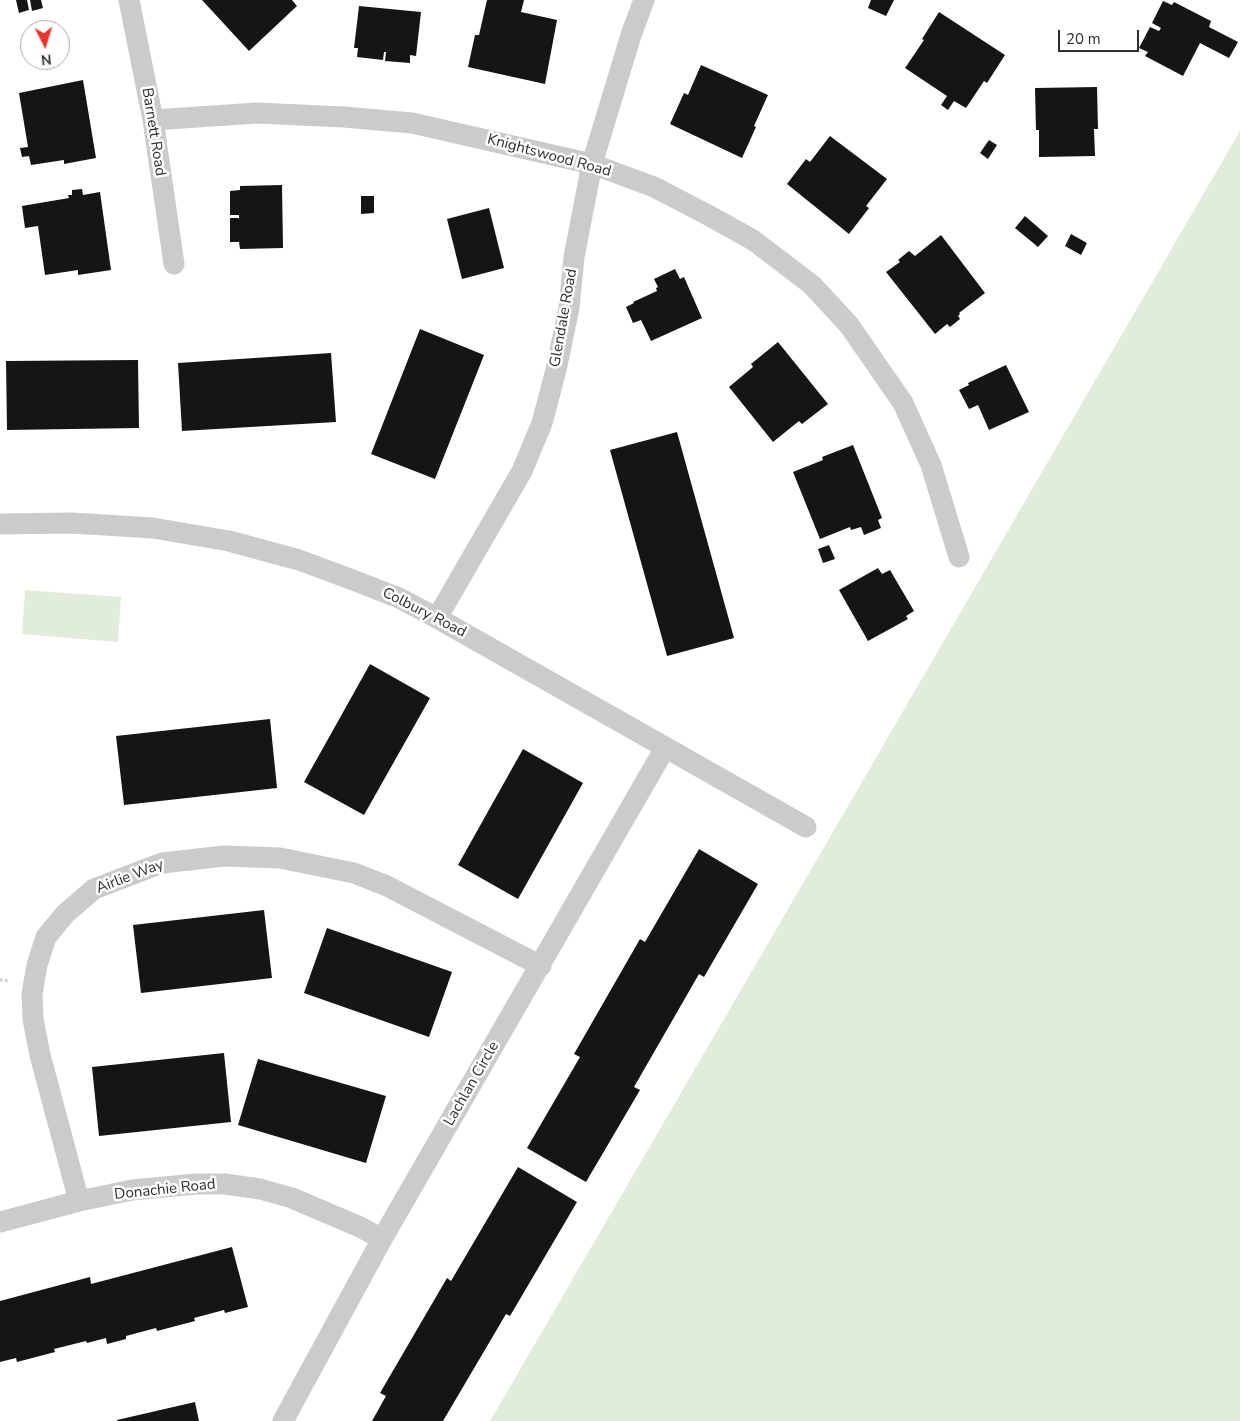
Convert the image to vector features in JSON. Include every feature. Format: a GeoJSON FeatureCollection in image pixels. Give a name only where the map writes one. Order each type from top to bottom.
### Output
{"type":"FeatureCollection","features":[{"type":"Feature","properties":{"kind":"street","name":"Barnett Road"},"geometry":{"type":"LineString","coordinates":[[129,0],[153,120],[174,264]]}},
{"type":"Feature","properties":{"kind":"street","name":"Glendale Road"},"geometry":{"type":"LineString","coordinates":[[436,618],[522,471],[542,423],[556,370],[569,308],[574,257],[592,164],[631,35],[644,0]]}},
{"type":"Feature","properties":{"kind":"street","name":"Knightswood Road"},"geometry":{"type":"LineString","coordinates":[[153,120],[257,113],[344,116],[412,123],[592,164],[654,187],[708,215],[753,240],[812,285],[849,325],[899,396],[931,465],[959,557]]}},
{"type":"Feature","properties":{"kind":"street","name":"Colbury Road"},"geometry":{"type":"LineString","coordinates":[[0,524],[72,523],[153,528],[229,541],[299,560],[353,580],[399,598],[436,618],[806,828]]}},
{"type":"Feature","properties":{"kind":"street","name":"Lachlan Circle"},"geometry":{"type":"LineString","coordinates":[[284,1421],[382,1239],[665,748]]}},
{"type":"Feature","properties":{"kind":"street","name":"Airlie Way"},"geometry":{"type":"LineString","coordinates":[[79,1201],[40,1055],[33,1019],[32,994],[37,965],[46,937],[64,914],[94,889],[162,863],[224,856],[280,858],[354,872],[387,886],[541,966]]}},
{"type":"Feature","properties":{"kind":"street","name":"Donachie Road"},"geometry":{"type":"LineString","coordinates":[[0,1222],[79,1201],[132,1190],[196,1184],[225,1184],[260,1189],[292,1198],[360,1227],[382,1239]]}},
{"type":"Feature","properties":{"kind":"green space"},"geometry":{"type":"Polygon","coordinates":[[[1240,131],[1240,1421],[490,1421],[848,806],[1240,131]]]}},
{"type":"Feature","properties":{"kind":"green space"},"geometry":{"type":"Polygon","coordinates":[[[25,590],[121,597],[118,642],[22,634],[25,590]]]}},
{"type":"Feature","properties":{"kind":"building"},"geometry":{"type":"Polygon","coordinates":[[[16,0],[27,0],[29,10],[19,13],[16,0]]]}},
{"type":"Feature","properties":{"kind":"building"},"geometry":{"type":"Polygon","coordinates":[[[30,0],[41,0],[43,8],[32,11],[30,0]]]}},
{"type":"Feature","properties":{"kind":"building"},"geometry":{"type":"Polygon","coordinates":[[[202,0],[292,0],[297,6],[249,51],[202,0]]]}},
{"type":"Feature","properties":{"kind":"building"},"geometry":{"type":"Polygon","coordinates":[[[487,0],[524,0],[521,12],[557,20],[545,84],[468,67],[475,35],[479,35],[487,0]]]}},
{"type":"Feature","properties":{"kind":"building"},"geometry":{"type":"Polygon","coordinates":[[[871,0],[894,0],[886,16],[868,8],[871,0]]]}},
{"type":"Feature","properties":{"kind":"building"},"geometry":{"type":"Polygon","coordinates":[[[1163,1],[1172,5],[1174,2],[1211,21],[1209,27],[1238,42],[1229,58],[1200,43],[1183,76],[1145,56],[1148,52],[1139,48],[1150,27],[1159,31],[1161,28],[1152,23],[1163,1]]]}},
{"type":"Feature","properties":{"kind":"building"},"geometry":{"type":"Polygon","coordinates":[[[359,6],[421,12],[416,56],[410,55],[410,63],[385,61],[386,52],[384,52],[383,60],[357,57],[358,48],[354,48],[359,6]]]}},
{"type":"Feature","properties":{"kind":"building"},"geometry":{"type":"Polygon","coordinates":[[[939,12],[1005,55],[987,83],[984,81],[966,108],[954,101],[948,110],[941,105],[947,96],[905,68],[924,40],[922,39],[939,12]]]}},
{"type":"Feature","properties":{"kind":"building"},"geometry":{"type":"Polygon","coordinates":[[[701,65],[768,95],[742,158],[670,124],[684,93],[688,95],[701,65]]]}},
{"type":"Feature","properties":{"kind":"building"},"geometry":{"type":"Polygon","coordinates":[[[83,80],[96,158],[64,164],[64,160],[31,165],[29,156],[22,157],[20,148],[28,147],[19,93],[83,80]]]}},
{"type":"Feature","properties":{"kind":"building"},"geometry":{"type":"Polygon","coordinates":[[[1097,87],[1098,129],[1094,129],[1095,156],[1039,157],[1039,130],[1036,130],[1035,88],[1097,87]]]}},
{"type":"Feature","properties":{"kind":"building"},"geometry":{"type":"Polygon","coordinates":[[[830,136],[887,179],[866,206],[869,208],[849,234],[787,184],[806,159],[810,162],[830,136]]]}},
{"type":"Feature","properties":{"kind":"building"},"geometry":{"type":"Polygon","coordinates":[[[989,140],[997,145],[988,159],[980,153],[989,140]]]}},
{"type":"Feature","properties":{"kind":"building"},"geometry":{"type":"Polygon","coordinates":[[[282,185],[283,248],[240,249],[239,242],[230,242],[230,218],[239,218],[239,215],[230,215],[230,191],[240,190],[240,186],[282,185]]]}},
{"type":"Feature","properties":{"kind":"building"},"geometry":{"type":"Polygon","coordinates":[[[82,189],[83,195],[100,192],[111,270],[78,275],[78,270],[45,275],[38,226],[25,228],[22,206],[69,198],[68,195],[72,195],[72,190],[82,189]]]}},
{"type":"Feature","properties":{"kind":"building"},"geometry":{"type":"Polygon","coordinates":[[[361,196],[374,196],[374,213],[361,214],[361,196]]]}},
{"type":"Feature","properties":{"kind":"building"},"geometry":{"type":"Polygon","coordinates":[[[489,208],[504,268],[462,279],[447,219],[489,208]]]}},
{"type":"Feature","properties":{"kind":"building"},"geometry":{"type":"Polygon","coordinates":[[[1025,216],[1048,236],[1038,247],[1015,228],[1025,216]]]}},
{"type":"Feature","properties":{"kind":"building"},"geometry":{"type":"Polygon","coordinates":[[[1071,234],[1087,243],[1081,255],[1065,246],[1071,234]]]}},
{"type":"Feature","properties":{"kind":"building"},"geometry":{"type":"Polygon","coordinates":[[[941,235],[985,293],[959,313],[960,319],[950,327],[947,324],[935,334],[886,272],[900,262],[898,260],[909,251],[915,256],[941,235]]]}},
{"type":"Feature","properties":{"kind":"building"},"geometry":{"type":"Polygon","coordinates":[[[675,269],[680,279],[684,277],[702,318],[651,341],[641,320],[633,323],[626,307],[657,291],[656,288],[658,287],[654,279],[675,269]]]}},
{"type":"Feature","properties":{"kind":"building"},"geometry":{"type":"Polygon","coordinates":[[[420,329],[484,355],[435,479],[371,454],[420,329]]]}},
{"type":"Feature","properties":{"kind":"building"},"geometry":{"type":"Polygon","coordinates":[[[778,342],[828,404],[802,424],[799,421],[773,442],[729,387],[753,367],[751,364],[778,342]]]}},
{"type":"Feature","properties":{"kind":"building"},"geometry":{"type":"Polygon","coordinates":[[[331,353],[336,422],[182,431],[178,363],[331,353]]]}},
{"type":"Feature","properties":{"kind":"building"},"geometry":{"type":"Polygon","coordinates":[[[138,360],[139,428],[7,430],[6,361],[138,360]]]}},
{"type":"Feature","properties":{"kind":"building"},"geometry":{"type":"Polygon","coordinates":[[[1006,365],[1029,412],[989,430],[978,405],[969,409],[959,390],[969,385],[968,383],[1006,365]]]}},
{"type":"Feature","properties":{"kind":"building"},"geometry":{"type":"Polygon","coordinates":[[[677,432],[734,638],[667,656],[610,450],[677,432]]]}},
{"type":"Feature","properties":{"kind":"building"},"geometry":{"type":"Polygon","coordinates":[[[853,445],[882,518],[878,520],[881,528],[864,535],[861,527],[851,530],[850,527],[820,539],[793,472],[823,460],[822,457],[853,445]]]}},
{"type":"Feature","properties":{"kind":"building"},"geometry":{"type":"Polygon","coordinates":[[[829,545],[835,559],[823,563],[818,549],[829,545]]]}},
{"type":"Feature","properties":{"kind":"building"},"geometry":{"type":"Polygon","coordinates":[[[878,568],[882,574],[890,570],[914,611],[906,616],[908,619],[868,641],[839,590],[878,568]]]}},
{"type":"Feature","properties":{"kind":"building"},"geometry":{"type":"Polygon","coordinates":[[[370,664],[430,698],[364,815],[304,782],[370,664]]]}},
{"type":"Feature","properties":{"kind":"building"},"geometry":{"type":"Polygon","coordinates":[[[270,719],[277,788],[124,805],[116,736],[270,719]]]}},
{"type":"Feature","properties":{"kind":"building"},"geometry":{"type":"Polygon","coordinates":[[[523,749],[583,783],[518,899],[458,865],[523,749]]]}},
{"type":"Feature","properties":{"kind":"building"},"geometry":{"type":"Polygon","coordinates":[[[699,849],[758,884],[704,977],[699,974],[634,1087],[640,1090],[586,1182],[527,1148],[580,1057],[574,1054],[640,939],[645,942],[699,849]]]}},
{"type":"Feature","properties":{"kind":"building"},"geometry":{"type":"Polygon","coordinates":[[[264,910],[272,978],[141,993],[133,925],[264,910]]]}},
{"type":"Feature","properties":{"kind":"building"},"geometry":{"type":"Polygon","coordinates":[[[327,928],[452,972],[429,1037],[304,993],[327,928]]]}},
{"type":"Feature","properties":{"kind":"building"},"geometry":{"type":"Polygon","coordinates":[[[224,1053],[231,1122],[99,1136],[92,1067],[224,1053]]]}},
{"type":"Feature","properties":{"kind":"building"},"geometry":{"type":"Polygon","coordinates":[[[258,1059],[386,1096],[366,1163],[238,1125],[258,1059]]]}},
{"type":"Feature","properties":{"kind":"building"},"geometry":{"type":"Polygon","coordinates":[[[518,1167],[577,1202],[510,1316],[506,1314],[443,1421],[372,1421],[386,1396],[380,1393],[447,1278],[451,1281],[518,1167]]]}},
{"type":"Feature","properties":{"kind":"building"},"geometry":{"type":"Polygon","coordinates":[[[232,1247],[248,1307],[225,1313],[224,1310],[194,1318],[195,1321],[157,1331],[156,1328],[126,1336],[126,1339],[107,1344],[106,1338],[87,1343],[86,1341],[54,1349],[55,1352],[17,1362],[16,1358],[0,1362],[0,1301],[90,1277],[91,1284],[232,1247]]]}},
{"type":"Feature","properties":{"kind":"building"},"geometry":{"type":"Polygon","coordinates":[[[195,1402],[199,1421],[117,1421],[117,1420],[195,1402]]]}}]}
